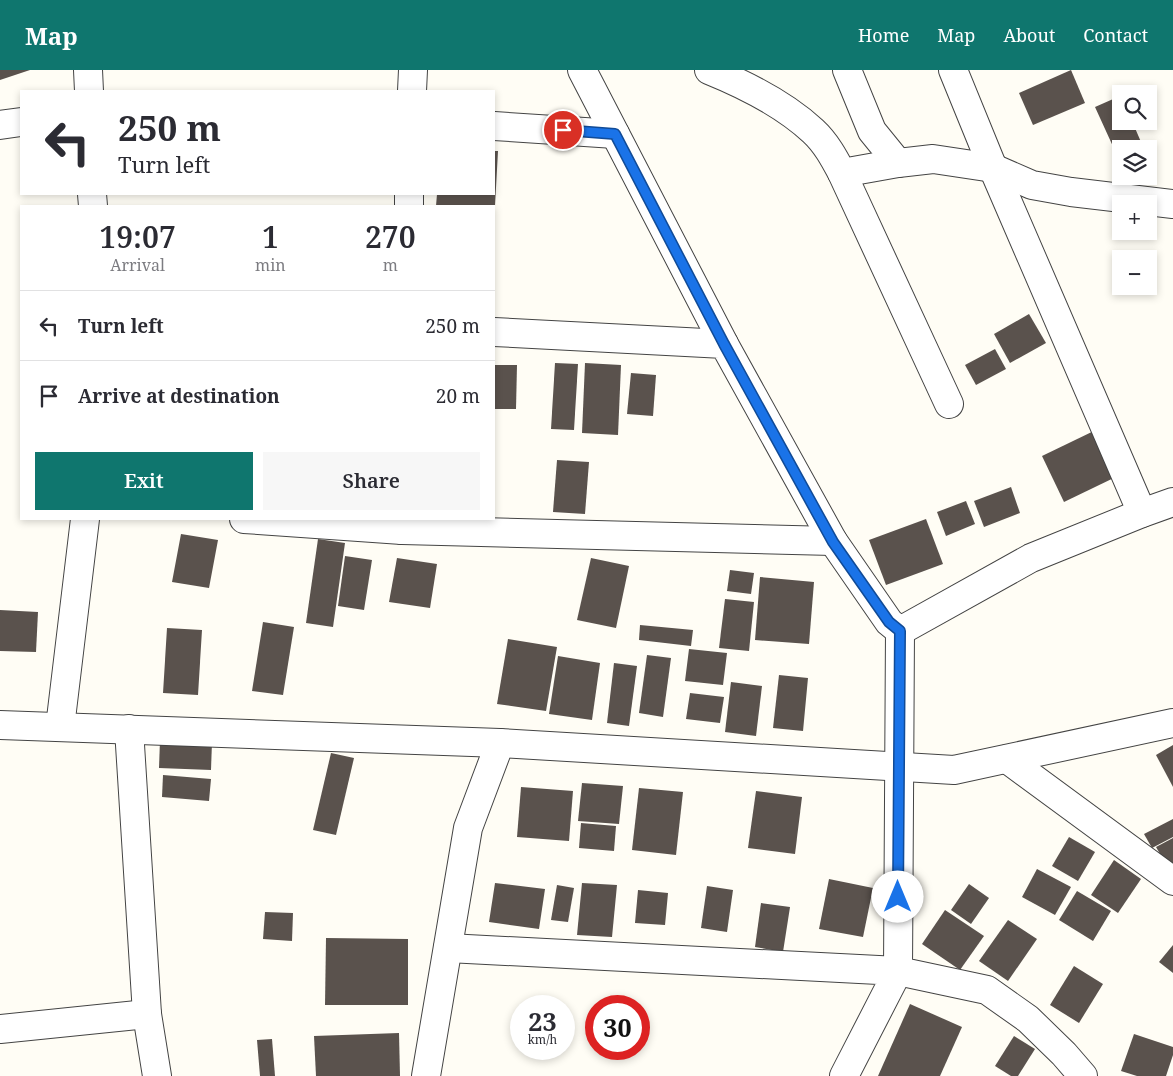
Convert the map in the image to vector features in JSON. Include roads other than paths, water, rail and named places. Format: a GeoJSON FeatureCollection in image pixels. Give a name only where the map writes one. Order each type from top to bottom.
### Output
{"type":"FeatureCollection","features":[{"type":"Feature","properties":{"kind":"street"},"geometry":{"type":"LineString","coordinates":[[88,70],[89,90]]}},
{"type":"Feature","properties":{"kind":"street"},"geometry":{"type":"LineString","coordinates":[[412,90],[413,70]]}},
{"type":"Feature","properties":{"kind":"street"},"geometry":{"type":"LineString","coordinates":[[582,70],[724,344],[833,542],[889,622],[900,631]]}},
{"type":"Feature","properties":{"kind":"street"},"geometry":{"type":"LineString","coordinates":[[709,70],[745,85],[792,114],[814,131],[830,151],[842,172],[949,404]]}},
{"type":"Feature","properties":{"kind":"street"},"geometry":{"type":"LineString","coordinates":[[847,70],[872,131],[898,163]]}},
{"type":"Feature","properties":{"kind":"street"},"geometry":{"type":"LineString","coordinates":[[953,70],[993,168],[1142,513]]}},
{"type":"Feature","properties":{"kind":"street"},"geometry":{"type":"LineString","coordinates":[[0,125],[20,122]]}},
{"type":"Feature","properties":{"kind":"street"},"geometry":{"type":"LineString","coordinates":[[495,126],[615,134]]}},
{"type":"Feature","properties":{"kind":"street"},"geometry":{"type":"LineString","coordinates":[[842,172],[933,159],[993,168],[1032,184],[1071,192],[1173,204]]}},
{"type":"Feature","properties":{"kind":"street"},"geometry":{"type":"LineString","coordinates":[[495,332],[724,344]]}},
{"type":"Feature","properties":{"kind":"street"},"geometry":{"type":"LineString","coordinates":[[900,631],[1031,558],[1173,502]]}},
{"type":"Feature","properties":{"kind":"street"},"geometry":{"type":"LineString","coordinates":[[60,727],[85,520]]}},
{"type":"Feature","properties":{"kind":"street"},"geometry":{"type":"LineString","coordinates":[[276,520],[833,542]]}},
{"type":"Feature","properties":{"kind":"street"},"geometry":{"type":"LineString","coordinates":[[844,1076],[898,971],[900,631]]}},
{"type":"Feature","properties":{"kind":"street"},"geometry":{"type":"LineString","coordinates":[[0,724],[500,743],[954,770],[1173,723]]}},
{"type":"Feature","properties":{"kind":"street"},"geometry":{"type":"LineString","coordinates":[[129,729],[148,1014],[157,1076]]}},
{"type":"Feature","properties":{"kind":"street"},"geometry":{"type":"LineString","coordinates":[[426,1076],[468,828],[500,743]]}},
{"type":"Feature","properties":{"kind":"street"},"geometry":{"type":"LineString","coordinates":[[1008,759],[1173,881]]}},
{"type":"Feature","properties":{"kind":"street"},"geometry":{"type":"LineString","coordinates":[[448,948],[898,971],[987,990],[1028,1019],[1064,1054],[1082,1076]]}},
{"type":"Feature","properties":{"kind":"street"},"geometry":{"type":"LineString","coordinates":[[0,1029],[148,1014]]}}]}
